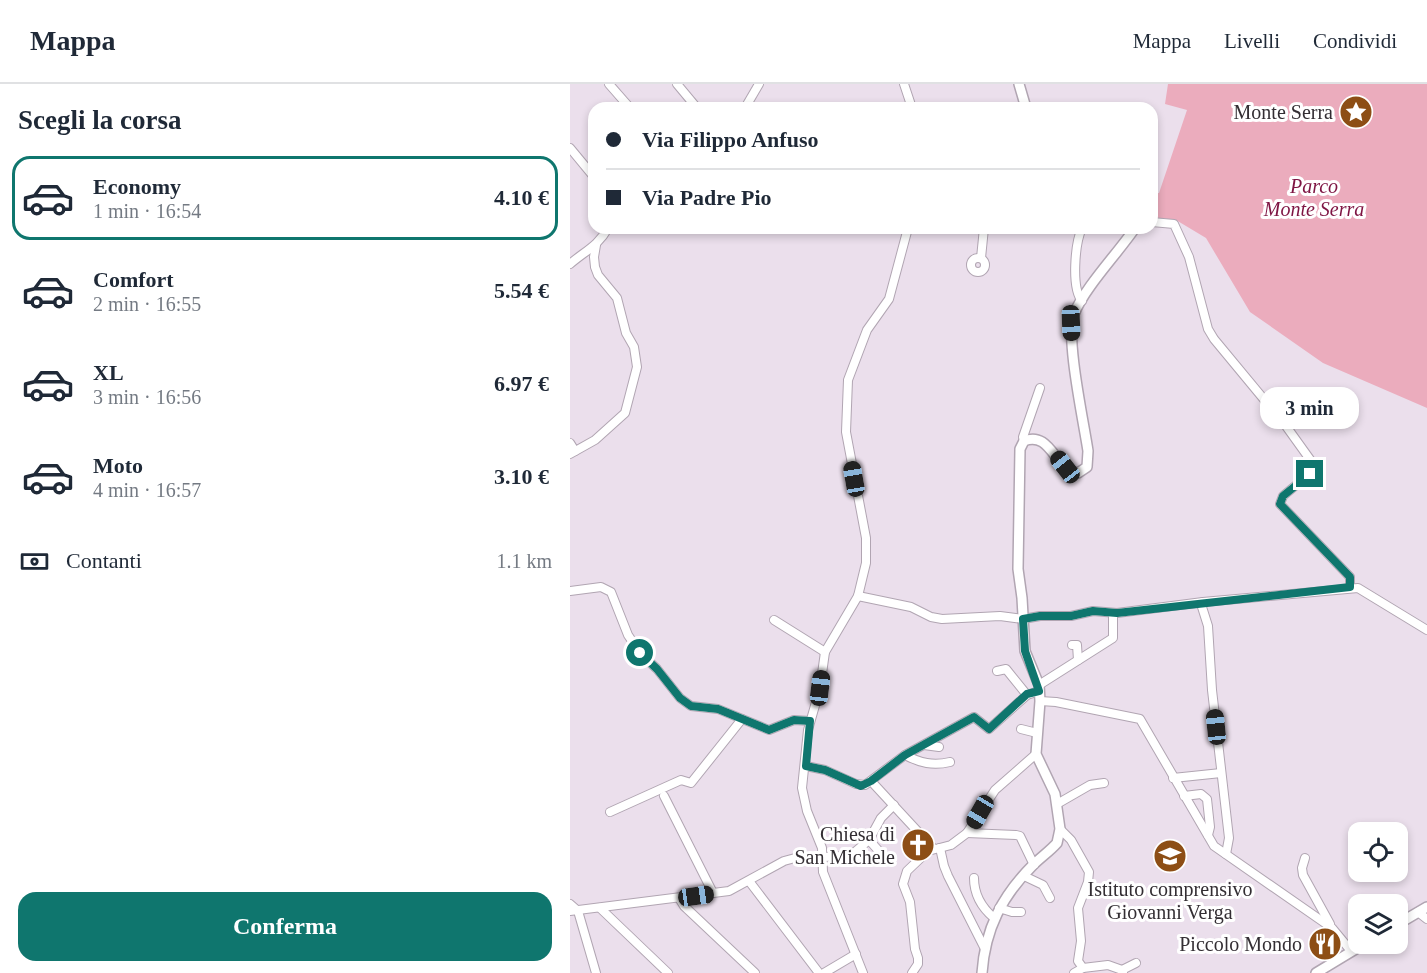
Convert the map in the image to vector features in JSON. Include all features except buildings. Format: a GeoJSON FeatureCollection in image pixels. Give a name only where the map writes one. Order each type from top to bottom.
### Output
{"type":"FeatureCollection","features":[{"type":"Feature","properties":{"kind":"main road"},"geometry":{"type":"LineString","coordinates":[[1019,84],[1024,102]]}},
{"type":"Feature","properties":{"kind":"main road"},"geometry":{"type":"LineString","coordinates":[[982,973],[988,937],[999,908],[1024,876],[1057,843],[1060,829],[1053,788],[1036,754],[1039,693],[1025,651],[1018,569],[1020,449],[1024,441],[1032,439],[1046,444],[1069,471],[1078,473],[1087,466],[1088,451],[1072,348],[1071,323],[1082,301],[1131,234]]}},
{"type":"Feature","properties":{"kind":"main road"},"geometry":{"type":"LineString","coordinates":[[1408,918],[1422,909]]}},
{"type":"Feature","properties":{"kind":"main road"},"geometry":{"type":"LineString","coordinates":[[1316,973],[1348,953]]}},
{"type":"Feature","properties":{"kind":"street"},"geometry":{"type":"LineString","coordinates":[[609,84],[625,102]]}},
{"type":"Feature","properties":{"kind":"street"},"geometry":{"type":"LineString","coordinates":[[677,84],[692,102]]}},
{"type":"Feature","properties":{"kind":"street"},"geometry":{"type":"LineString","coordinates":[[748,102],[759,84]]}},
{"type":"Feature","properties":{"kind":"street"},"geometry":{"type":"LineString","coordinates":[[906,86],[910,102]]}},
{"type":"Feature","properties":{"kind":"street"},"geometry":{"type":"LineString","coordinates":[[570,147],[588,170]]}},
{"type":"Feature","properties":{"kind":"street"},"geometry":{"type":"LineString","coordinates":[[1158,223],[1174,224],[1190,257],[1208,329],[1286,426],[1314,465],[1313,471],[1283,496],[1280,504],[1350,577],[1350,587]]}},
{"type":"Feature","properties":{"kind":"street"},"geometry":{"type":"LineString","coordinates":[[570,443],[572,453],[608,430],[625,413],[637,367],[634,347],[626,333],[617,298],[598,275],[595,267],[596,245],[604,234]]}},
{"type":"Feature","properties":{"kind":"street"},"geometry":{"type":"LineString","coordinates":[[864,973],[823,872],[821,857],[803,800],[802,788],[810,721],[820,688],[825,652],[858,596],[867,547],[846,432],[848,380],[867,330],[889,299],[906,234]]}},
{"type":"Feature","properties":{"kind":"street"},"geometry":{"type":"LineString","coordinates":[[981,258],[983,234]]}},
{"type":"Feature","properties":{"kind":"street"},"geometry":{"type":"LineString","coordinates":[[1079,234],[1076,250],[1076,291],[1082,301]]}},
{"type":"Feature","properties":{"kind":"street"},"geometry":{"type":"LineString","coordinates":[[570,264],[579,254],[596,245]]}},
{"type":"Feature","properties":{"kind":"street"},"geometry":{"type":"LineString","coordinates":[[1024,441],[1023,437],[1040,388]]}},
{"type":"Feature","properties":{"kind":"street"},"geometry":{"type":"LineString","coordinates":[[570,591],[601,587],[611,592],[628,635],[640,653],[657,669],[680,698],[691,706],[718,709],[769,730],[794,720],[810,721]]}},
{"type":"Feature","properties":{"kind":"street"},"geometry":{"type":"LineString","coordinates":[[858,596],[911,607],[931,617],[942,619],[1000,616],[1023,619],[1040,616],[1071,616],[1093,611],[1113,613],[1350,587],[1363,590],[1427,630]]}},
{"type":"Feature","properties":{"kind":"street"},"geometry":{"type":"LineString","coordinates":[[1203,602],[1202,607],[1208,626],[1212,690],[1229,838],[1226,854]]}},
{"type":"Feature","properties":{"kind":"street"},"geometry":{"type":"LineString","coordinates":[[1039,693],[1059,674],[1111,639],[1113,613]]}},
{"type":"Feature","properties":{"kind":"street"},"geometry":{"type":"LineString","coordinates":[[774,620],[825,652]]}},
{"type":"Feature","properties":{"kind":"street"},"geometry":{"type":"LineString","coordinates":[[1072,645],[1077,645],[1078,660]]}},
{"type":"Feature","properties":{"kind":"street"},"geometry":{"type":"LineString","coordinates":[[997,671],[1006,669],[1027,695]]}},
{"type":"Feature","properties":{"kind":"street"},"geometry":{"type":"LineString","coordinates":[[806,766],[825,770],[861,786],[905,755],[974,717],[989,729],[1027,695],[1039,693],[1066,704],[1140,719],[1214,846],[1332,928]]}},
{"type":"Feature","properties":{"kind":"street"},"geometry":{"type":"LineString","coordinates":[[610,812],[681,780],[691,783],[742,719]]}},
{"type":"Feature","properties":{"kind":"street"},"geometry":{"type":"LineString","coordinates":[[1021,729],[1037,733]]}},
{"type":"Feature","properties":{"kind":"street"},"geometry":{"type":"LineString","coordinates":[[924,745],[939,747]]}},
{"type":"Feature","properties":{"kind":"street"},"geometry":{"type":"LineString","coordinates":[[912,973],[918,964],[918,958],[915,950],[910,902],[903,884],[908,871],[936,848],[951,845],[967,833],[995,790],[1036,754]]}},
{"type":"Feature","properties":{"kind":"street"},"geometry":{"type":"LineString","coordinates":[[905,755],[916,761],[933,765],[950,762]]}},
{"type":"Feature","properties":{"kind":"street"},"geometry":{"type":"LineString","coordinates":[[1173,778],[1221,773]]}},
{"type":"Feature","properties":{"kind":"street"},"geometry":{"type":"LineString","coordinates":[[871,781],[936,848],[985,949]]}},
{"type":"Feature","properties":{"kind":"street"},"geometry":{"type":"LineString","coordinates":[[1057,804],[1090,785],[1104,783]]}},
{"type":"Feature","properties":{"kind":"street"},"geometry":{"type":"LineString","coordinates":[[1184,796],[1201,794],[1207,799],[1210,827],[1208,835]]}},
{"type":"Feature","properties":{"kind":"street"},"geometry":{"type":"LineString","coordinates":[[664,796],[713,893]]}},
{"type":"Feature","properties":{"kind":"street"},"geometry":{"type":"LineString","coordinates":[[574,911],[729,891],[784,861],[850,856],[869,840],[881,818],[894,805]]}},
{"type":"Feature","properties":{"kind":"street"},"geometry":{"type":"LineString","coordinates":[[1060,829],[1071,840],[1089,872],[1088,882],[1078,908],[1081,941],[1078,961],[1083,968]]}},
{"type":"Feature","properties":{"kind":"street"},"geometry":{"type":"LineString","coordinates":[[967,833],[1020,836],[1034,865]]}},
{"type":"Feature","properties":{"kind":"street"},"geometry":{"type":"LineString","coordinates":[[869,840],[878,850]]}},
{"type":"Feature","properties":{"kind":"street"},"geometry":{"type":"LineString","coordinates":[[1305,858],[1302,868],[1303,875],[1332,928],[1348,947]]}},
{"type":"Feature","properties":{"kind":"street"},"geometry":{"type":"LineString","coordinates":[[1024,876],[1043,885],[1050,898]]}},
{"type":"Feature","properties":{"kind":"street"},"geometry":{"type":"LineString","coordinates":[[974,878],[980,903],[994,918]]}},
{"type":"Feature","properties":{"kind":"street"},"geometry":{"type":"LineString","coordinates":[[749,881],[819,973]]}},
{"type":"Feature","properties":{"kind":"street"},"geometry":{"type":"LineString","coordinates":[[679,898],[684,906],[755,973]]}},
{"type":"Feature","properties":{"kind":"street"},"geometry":{"type":"LineString","coordinates":[[570,904],[596,973]]}},
{"type":"Feature","properties":{"kind":"street"},"geometry":{"type":"LineString","coordinates":[[600,908],[668,973]]}},
{"type":"Feature","properties":{"kind":"street"},"geometry":{"type":"LineString","coordinates":[[999,908],[1021,912]]}},
{"type":"Feature","properties":{"kind":"street"},"geometry":{"type":"LineString","coordinates":[[1422,909],[1427,919]]}},
{"type":"Feature","properties":{"kind":"street"},"geometry":{"type":"LineString","coordinates":[[824,973],[856,954]]}},
{"type":"Feature","properties":{"kind":"street"},"geometry":{"type":"LineString","coordinates":[[1074,973],[1083,968],[1108,965],[1122,971],[1136,963]]}},
{"type":"Feature","properties":{"kind":"green space","name":"Parco Monte Serra"},"geometry":{"type":"Polygon","coordinates":[[[1168,84],[1427,84],[1427,408],[1323,363],[1250,312],[1206,238],[1176,220],[1158,218],[1158,193],[1187,110],[1165,104],[1168,84]]]}},
{"type":"Feature","properties":{"kind":"place","name":"Monte Serra"},"geometry":{"type":"Point","coordinates":[1356,112]}},
{"type":"Feature","properties":{"kind":"place","name":"Chiesa di San Michele"},"geometry":{"type":"Point","coordinates":[918,845]}},
{"type":"Feature","properties":{"kind":"place","name":"Istituto comprensivo Giovanni Verga"},"geometry":{"type":"Point","coordinates":[1170,856]}},
{"type":"Feature","properties":{"kind":"place","name":"Piccolo Mondo"},"geometry":{"type":"Point","coordinates":[1325,944]}},
{"type":"Feature","properties":{"kind":"route"},"geometry":{"type":"LineString","coordinates":[[640,653],[657,669],[672,690],[691,706],[718,709],[769,730],[794,720],[810,721],[806,766],[825,770],[861,786],[865,785],[905,755],[974,717],[989,729],[1027,694],[1039,691],[1039,685],[1025,651],[1023,619],[1040,616],[1071,616],[1093,611],[1117,613],[1350,587],[1350,577],[1280,504],[1283,496],[1310,474]]}}]}
